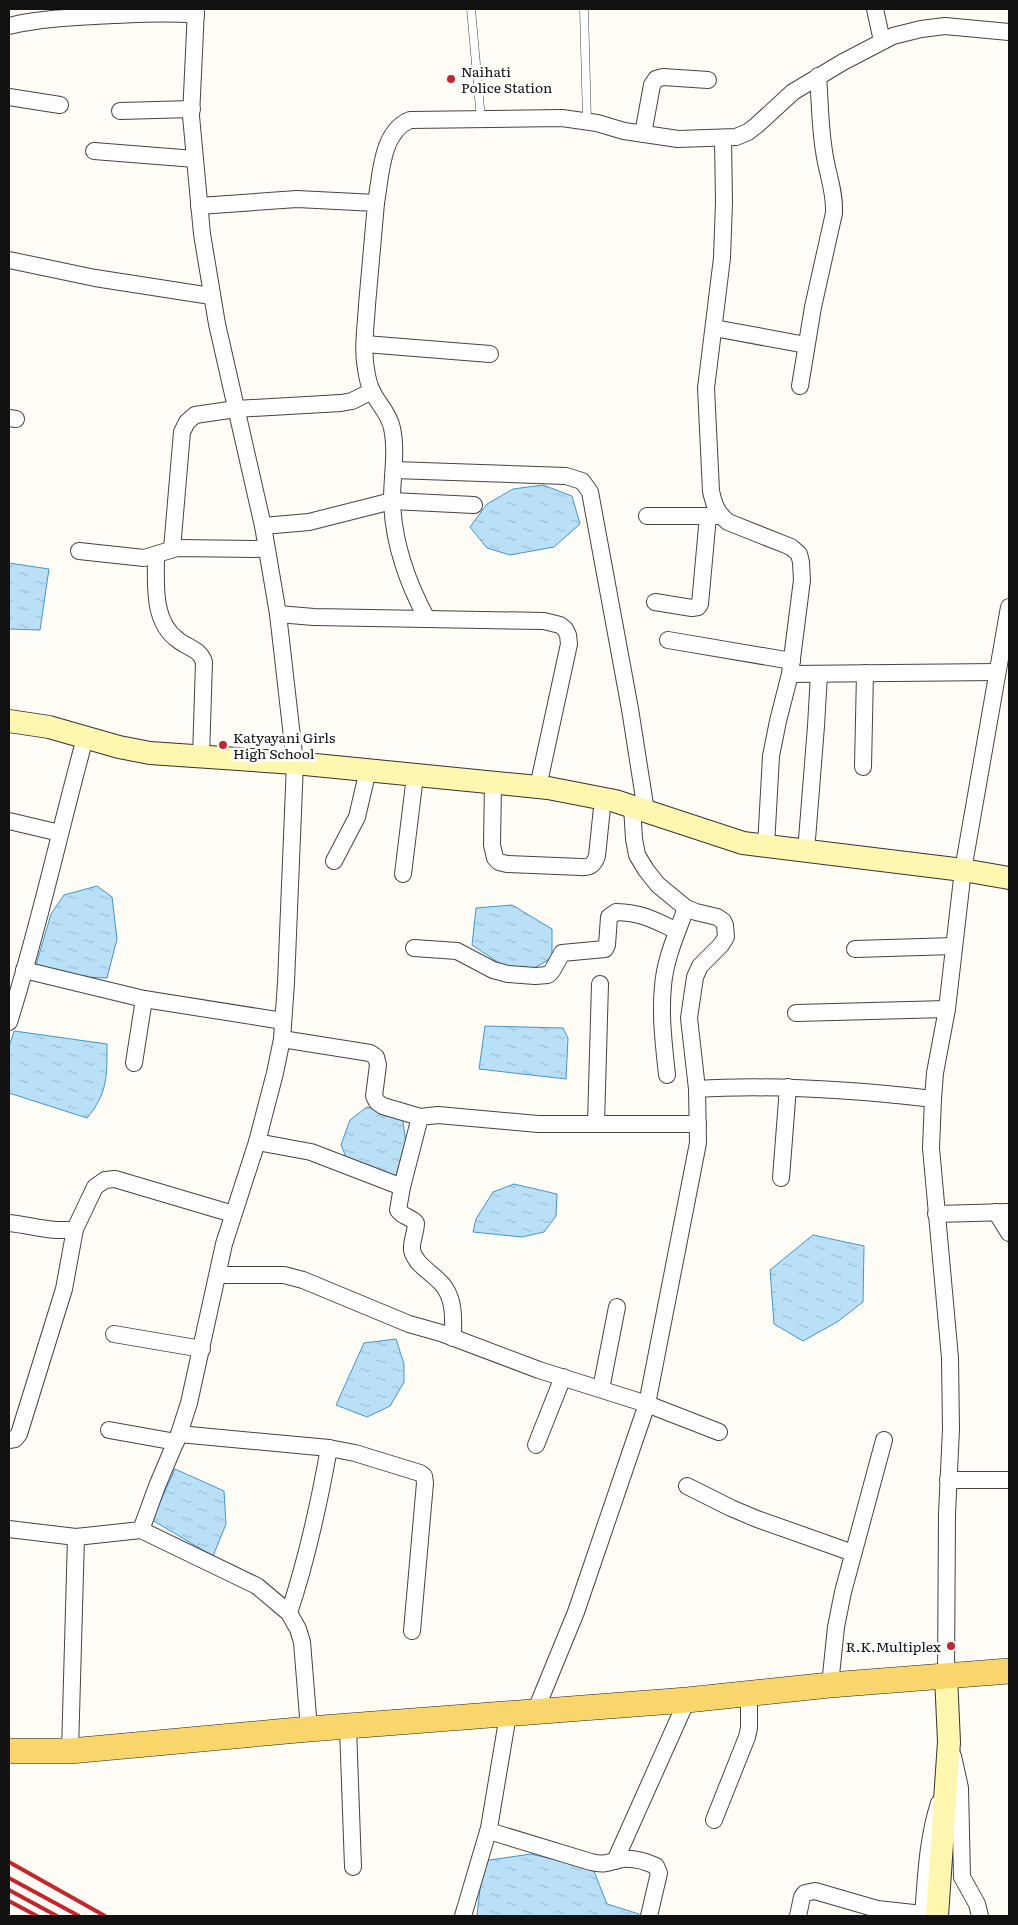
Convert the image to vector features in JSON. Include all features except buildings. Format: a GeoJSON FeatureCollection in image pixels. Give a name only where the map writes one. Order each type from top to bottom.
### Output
{"type":"FeatureCollection","features":[{"type":"Feature","properties":{"kind":"main road"},"geometry":{"type":"LineString","coordinates":[[9,1751],[70,1751],[309,1729],[508,1715],[687,1700],[830,1685],[1009,1671]]}},
{"type":"Feature","properties":{"kind":"street"},"geometry":{"type":"LineString","coordinates":[[875,9],[882,41]]}},
{"type":"Feature","properties":{"kind":"street"},"geometry":{"type":"LineString","coordinates":[[9,26],[68,17],[196,12],[192,109],[199,206],[211,296],[263,526],[278,614],[295,763],[282,1039],[257,1142],[233,1214],[196,1379],[178,1438],[157,1486],[142,1530]]}},
{"type":"Feature","properties":{"kind":"street"},"geometry":{"type":"LineString","coordinates":[[426,619],[412,591],[402,564],[396,536],[392,501],[394,470],[392,428],[388,416],[372,391],[366,370],[364,344],[376,202],[386,149],[393,133],[401,123],[410,120],[562,118],[587,121],[643,134],[678,139],[736,137],[748,132],[793,92],[818,76],[893,36],[921,29],[945,26],[1009,32]]}},
{"type":"Feature","properties":{"kind":"street"},"geometry":{"type":"LineString","coordinates":[[800,386],[806,345],[835,202],[824,152],[818,76]]}},
{"type":"Feature","properties":{"kind":"street"},"geometry":{"type":"LineString","coordinates":[[643,134],[652,85],[656,79],[663,77],[708,80]]}},
{"type":"Feature","properties":{"kind":"street"},"geometry":{"type":"LineString","coordinates":[[9,98],[60,105]]}},
{"type":"Feature","properties":{"kind":"street"},"geometry":{"type":"LineString","coordinates":[[120,111],[192,109]]}},
{"type":"Feature","properties":{"kind":"street"},"geometry":{"type":"LineString","coordinates":[[656,602],[692,608],[698,607],[700,604],[716,510],[711,491],[706,388],[714,328],[723,229],[723,138]]}},
{"type":"Feature","properties":{"kind":"street"},"geometry":{"type":"LineString","coordinates":[[94,151],[195,159]]}},
{"type":"Feature","properties":{"kind":"street"},"geometry":{"type":"LineString","coordinates":[[199,206],[297,199],[376,202]]}},
{"type":"Feature","properties":{"kind":"street"},"geometry":{"type":"LineString","coordinates":[[9,260],[95,278],[211,296]]}},
{"type":"Feature","properties":{"kind":"street"},"geometry":{"type":"LineString","coordinates":[[714,328],[806,345]]}},
{"type":"Feature","properties":{"kind":"street"},"geometry":{"type":"LineString","coordinates":[[364,344],[490,354]]}},
{"type":"Feature","properties":{"kind":"street"},"geometry":{"type":"LineString","coordinates":[[172,549],[177,479],[184,426],[190,418],[195,415],[236,409],[335,404],[352,401],[372,391]]}},
{"type":"Feature","properties":{"kind":"street"},"geometry":{"type":"LineString","coordinates":[[394,470],[566,476],[582,481],[590,492],[630,709],[639,809],[634,839],[637,855],[658,885],[686,908],[717,917],[725,925],[726,931],[726,937],[721,945],[700,966],[695,977],[689,1018],[697,1089],[698,1143],[647,1404],[576,1612],[535,1712]]}},
{"type":"Feature","properties":{"kind":"street"},"geometry":{"type":"LineString","coordinates":[[263,526],[309,522],[392,501],[474,505]]}},
{"type":"Feature","properties":{"kind":"street"},"geometry":{"type":"LineString","coordinates":[[647,516],[714,516],[792,547],[799,554],[802,580],[791,668],[771,756],[766,846]]}},
{"type":"Feature","properties":{"kind":"street"},"geometry":{"type":"LineString","coordinates":[[79,551],[144,558],[156,556],[172,549],[195,547],[266,549]]}},
{"type":"Feature","properties":{"kind":"street"},"geometry":{"type":"LineString","coordinates":[[156,556],[156,597],[165,624],[177,640],[200,652],[204,662],[201,757]]}},
{"type":"Feature","properties":{"kind":"street"},"geometry":{"type":"LineString","coordinates":[[928,1916],[942,1854],[949,1737],[946,1676],[946,1579],[951,1429],[950,1358],[931,1148],[933,1099],[935,1073],[947,1009],[963,870],[997,672],[1007,630],[1009,607]]}},
{"type":"Feature","properties":{"kind":"street"},"geometry":{"type":"LineString","coordinates":[[278,614],[544,621],[560,625],[566,629],[569,644],[538,787]]}},
{"type":"Feature","properties":{"kind":"street"},"geometry":{"type":"LineString","coordinates":[[668,640],[819,674],[997,672]]}},
{"type":"Feature","properties":{"kind":"street"},"geometry":{"type":"LineString","coordinates":[[806,852],[819,674]]}},
{"type":"Feature","properties":{"kind":"street"},"geometry":{"type":"LineString","coordinates":[[863,767],[865,674]]}},
{"type":"Feature","properties":{"kind":"street"},"geometry":{"type":"LineString","coordinates":[[9,721],[49,727],[119,747],[150,753],[295,763],[538,787],[604,798],[743,843],[963,870],[1009,878]]}},
{"type":"Feature","properties":{"kind":"street"},"geometry":{"type":"LineString","coordinates":[[9,1022],[14,991],[24,970],[51,876],[60,833],[85,738]]}},
{"type":"Feature","properties":{"kind":"street"},"geometry":{"type":"LineString","coordinates":[[334,861],[357,817],[368,770]]}},
{"type":"Feature","properties":{"kind":"street"},"geometry":{"type":"LineString","coordinates":[[403,874],[415,776]]}},
{"type":"Feature","properties":{"kind":"street"},"geometry":{"type":"LineString","coordinates":[[494,783],[492,852],[499,862],[508,864],[581,868],[591,866],[595,863],[597,856],[604,798]]}},
{"type":"Feature","properties":{"kind":"street"},"geometry":{"type":"LineString","coordinates":[[9,822],[60,833]]}},
{"type":"Feature","properties":{"kind":"street"},"geometry":{"type":"LineString","coordinates":[[667,1075],[663,1031],[663,985],[677,931],[686,908]]}},
{"type":"Feature","properties":{"kind":"street"},"geometry":{"type":"LineString","coordinates":[[414,948],[457,951],[493,970],[508,974],[535,976],[548,975],[552,972],[562,953],[605,949],[609,917],[616,912],[636,913],[677,931]]}},
{"type":"Feature","properties":{"kind":"street"},"geometry":{"type":"LineString","coordinates":[[855,949],[954,946]]}},
{"type":"Feature","properties":{"kind":"street"},"geometry":{"type":"LineString","coordinates":[[24,970],[144,999],[283,1021]]}},
{"type":"Feature","properties":{"kind":"street"},"geometry":{"type":"LineString","coordinates":[[596,1123],[600,984]]}},
{"type":"Feature","properties":{"kind":"street"},"geometry":{"type":"LineString","coordinates":[[134,1063],[144,999]]}},
{"type":"Feature","properties":{"kind":"street"},"geometry":{"type":"LineString","coordinates":[[796,1012],[947,1009]]}},
{"type":"Feature","properties":{"kind":"street"},"geometry":{"type":"LineString","coordinates":[[282,1039],[370,1053],[376,1057],[378,1065],[374,1096],[377,1102],[383,1106],[420,1117],[438,1116],[538,1124],[698,1124]]}},
{"type":"Feature","properties":{"kind":"street"},"geometry":{"type":"LineString","coordinates":[[697,1089],[753,1086],[788,1087],[872,1092],[933,1099]]}},
{"type":"Feature","properties":{"kind":"street"},"geometry":{"type":"LineString","coordinates":[[782,1178],[788,1087]]}},
{"type":"Feature","properties":{"kind":"street"},"geometry":{"type":"LineString","coordinates":[[420,1117],[398,1210],[416,1223],[412,1252],[416,1260],[440,1281],[449,1294],[453,1306],[453,1338]]}},
{"type":"Feature","properties":{"kind":"street"},"geometry":{"type":"LineString","coordinates":[[257,1142],[312,1152],[402,1187]]}},
{"type":"Feature","properties":{"kind":"street"},"geometry":{"type":"LineString","coordinates":[[9,1440],[19,1434],[64,1289],[75,1229],[95,1187],[105,1180],[115,1179],[233,1214]]}},
{"type":"Feature","properties":{"kind":"street"},"geometry":{"type":"LineString","coordinates":[[936,1214],[1003,1212],[1009,1233]]}},
{"type":"Feature","properties":{"kind":"street"},"geometry":{"type":"LineString","coordinates":[[9,1223],[66,1231],[75,1229]]}},
{"type":"Feature","properties":{"kind":"street"},"geometry":{"type":"LineString","coordinates":[[218,1275],[284,1275],[303,1280],[409,1324],[647,1404],[719,1432]]}},
{"type":"Feature","properties":{"kind":"street"},"geometry":{"type":"LineString","coordinates":[[601,1389],[617,1308]]}},
{"type":"Feature","properties":{"kind":"street"},"geometry":{"type":"LineString","coordinates":[[114,1334],[202,1349]]}},
{"type":"Feature","properties":{"kind":"street"},"geometry":{"type":"LineString","coordinates":[[536,1445],[563,1377]]}},
{"type":"Feature","properties":{"kind":"street"},"geometry":{"type":"LineString","coordinates":[[109,1430],[178,1438],[329,1448],[355,1453],[420,1473],[424,1476],[425,1483],[412,1631]]}},
{"type":"Feature","properties":{"kind":"street"},"geometry":{"type":"LineString","coordinates":[[830,1685],[836,1627],[853,1553],[884,1440]]}},
{"type":"Feature","properties":{"kind":"street"},"geometry":{"type":"LineString","coordinates":[[289,1613],[315,1522],[329,1448]]}},
{"type":"Feature","properties":{"kind":"street"},"geometry":{"type":"LineString","coordinates":[[948,1480],[1009,1480]]}},
{"type":"Feature","properties":{"kind":"street"},"geometry":{"type":"LineString","coordinates":[[687,1486],[748,1516],[853,1553]]}},
{"type":"Feature","properties":{"kind":"street"},"geometry":{"type":"LineString","coordinates":[[9,1529],[76,1537],[142,1530],[257,1586],[289,1613],[298,1629],[302,1642],[309,1729]]}},
{"type":"Feature","properties":{"kind":"street"},"geometry":{"type":"LineString","coordinates":[[70,1751],[76,1537]]}},
{"type":"Feature","properties":{"kind":"street"},"geometry":{"type":"LineString","coordinates":[[714,1820],[747,1737],[750,1693]]}},
{"type":"Feature","properties":{"kind":"street"},"geometry":{"type":"LineString","coordinates":[[615,1861],[687,1700]]}},
{"type":"Feature","properties":{"kind":"street"},"geometry":{"type":"LineString","coordinates":[[463,1916],[489,1831],[508,1715]]}},
{"type":"Feature","properties":{"kind":"street"},"geometry":{"type":"LineString","coordinates":[[348,1727],[353,1867]]}},
{"type":"Feature","properties":{"kind":"street"},"geometry":{"type":"LineString","coordinates":[[949,1737],[960,1788],[962,1877],[977,1904],[980,1916]]}},
{"type":"Feature","properties":{"kind":"street"},"geometry":{"type":"LineString","coordinates":[[928,1916],[927,1858],[932,1826],[947,1775]]}},
{"type":"Feature","properties":{"kind":"street"},"geometry":{"type":"LineString","coordinates":[[489,1831],[603,1865],[623,1860],[651,1864],[658,1870],[649,1916]]}},
{"type":"Feature","properties":{"kind":"street"},"geometry":{"type":"LineString","coordinates":[[798,1916],[802,1897],[809,1892],[815,1891],[877,1909],[902,1914],[928,1916]]}},
{"type":"Feature","properties":{"kind":"lane"},"geometry":{"type":"LineString","coordinates":[[471,9],[480,119]]}},
{"type":"Feature","properties":{"kind":"lane"},"geometry":{"type":"LineString","coordinates":[[584,9],[587,121]]}},
{"type":"Feature","properties":{"kind":"water"},"geometry":{"type":"Polygon","coordinates":[[[543,485],[572,496],[580,524],[554,547],[510,555],[487,548],[470,527],[487,504],[513,489],[543,485]]]}},
{"type":"Feature","properties":{"kind":"water"},"geometry":{"type":"Polygon","coordinates":[[[9,563],[49,569],[40,630],[9,629],[9,563]]]}},
{"type":"Feature","properties":{"kind":"water"},"geometry":{"type":"Polygon","coordinates":[[[97,886],[112,897],[117,939],[107,978],[82,977],[36,965],[51,914],[64,895],[97,886]]]}},
{"type":"Feature","properties":{"kind":"water"},"geometry":{"type":"Polygon","coordinates":[[[512,905],[552,929],[552,958],[532,969],[507,968],[472,945],[476,908],[512,905]]]}},
{"type":"Feature","properties":{"kind":"water"},"geometry":{"type":"Polygon","coordinates":[[[485,1026],[563,1028],[568,1038],[566,1079],[479,1069],[485,1026]]]}},
{"type":"Feature","properties":{"kind":"water"},"geometry":{"type":"Polygon","coordinates":[[[14,1031],[107,1044],[107,1065],[103,1092],[87,1118],[9,1093],[9,1047],[14,1031]]]}},
{"type":"Feature","properties":{"kind":"water"},"geometry":{"type":"Polygon","coordinates":[[[367,1107],[402,1114],[406,1144],[395,1179],[349,1164],[341,1145],[350,1120],[367,1107]]]}},
{"type":"Feature","properties":{"kind":"water"},"geometry":{"type":"Polygon","coordinates":[[[514,1184],[557,1194],[556,1216],[544,1232],[522,1237],[473,1232],[476,1219],[493,1192],[514,1184]]]}},
{"type":"Feature","properties":{"kind":"water"},"geometry":{"type":"Polygon","coordinates":[[[813,1235],[864,1246],[863,1302],[837,1322],[803,1341],[774,1324],[770,1270],[813,1235]]]}},
{"type":"Feature","properties":{"kind":"water"},"geometry":{"type":"Polygon","coordinates":[[[396,1339],[404,1364],[404,1382],[390,1406],[367,1417],[336,1405],[364,1343],[396,1339]]]}},
{"type":"Feature","properties":{"kind":"water"},"geometry":{"type":"Polygon","coordinates":[[[175,1469],[224,1491],[226,1524],[213,1556],[152,1520],[175,1469]]]}},
{"type":"Feature","properties":{"kind":"water"},"geometry":{"type":"Polygon","coordinates":[[[531,1854],[593,1869],[607,1904],[639,1914],[639,1916],[477,1916],[483,1861],[531,1854]]]}},
{"type":"Feature","properties":{"kind":"railway"},"geometry":{"type":"LineString","coordinates":[[9,1862],[105,1916]]}},
{"type":"Feature","properties":{"kind":"railway"},"geometry":{"type":"LineString","coordinates":[[9,1878],[79,1916]]}},
{"type":"Feature","properties":{"kind":"railway"},"geometry":{"type":"LineString","coordinates":[[9,1890],[57,1916]]}},
{"type":"Feature","properties":{"kind":"railway"},"geometry":{"type":"LineString","coordinates":[[9,1901],[37,1916]]}},
{"type":"Feature","properties":{"kind":"place","name":"Naihati Police Station"},"geometry":{"type":"Point","coordinates":[451,79]}},
{"type":"Feature","properties":{"kind":"place","name":"Katyayani Girls High School"},"geometry":{"type":"Point","coordinates":[223,745]}},
{"type":"Feature","properties":{"kind":"place","name":"R.K.Multiplex"},"geometry":{"type":"Point","coordinates":[951,1646]}}]}
